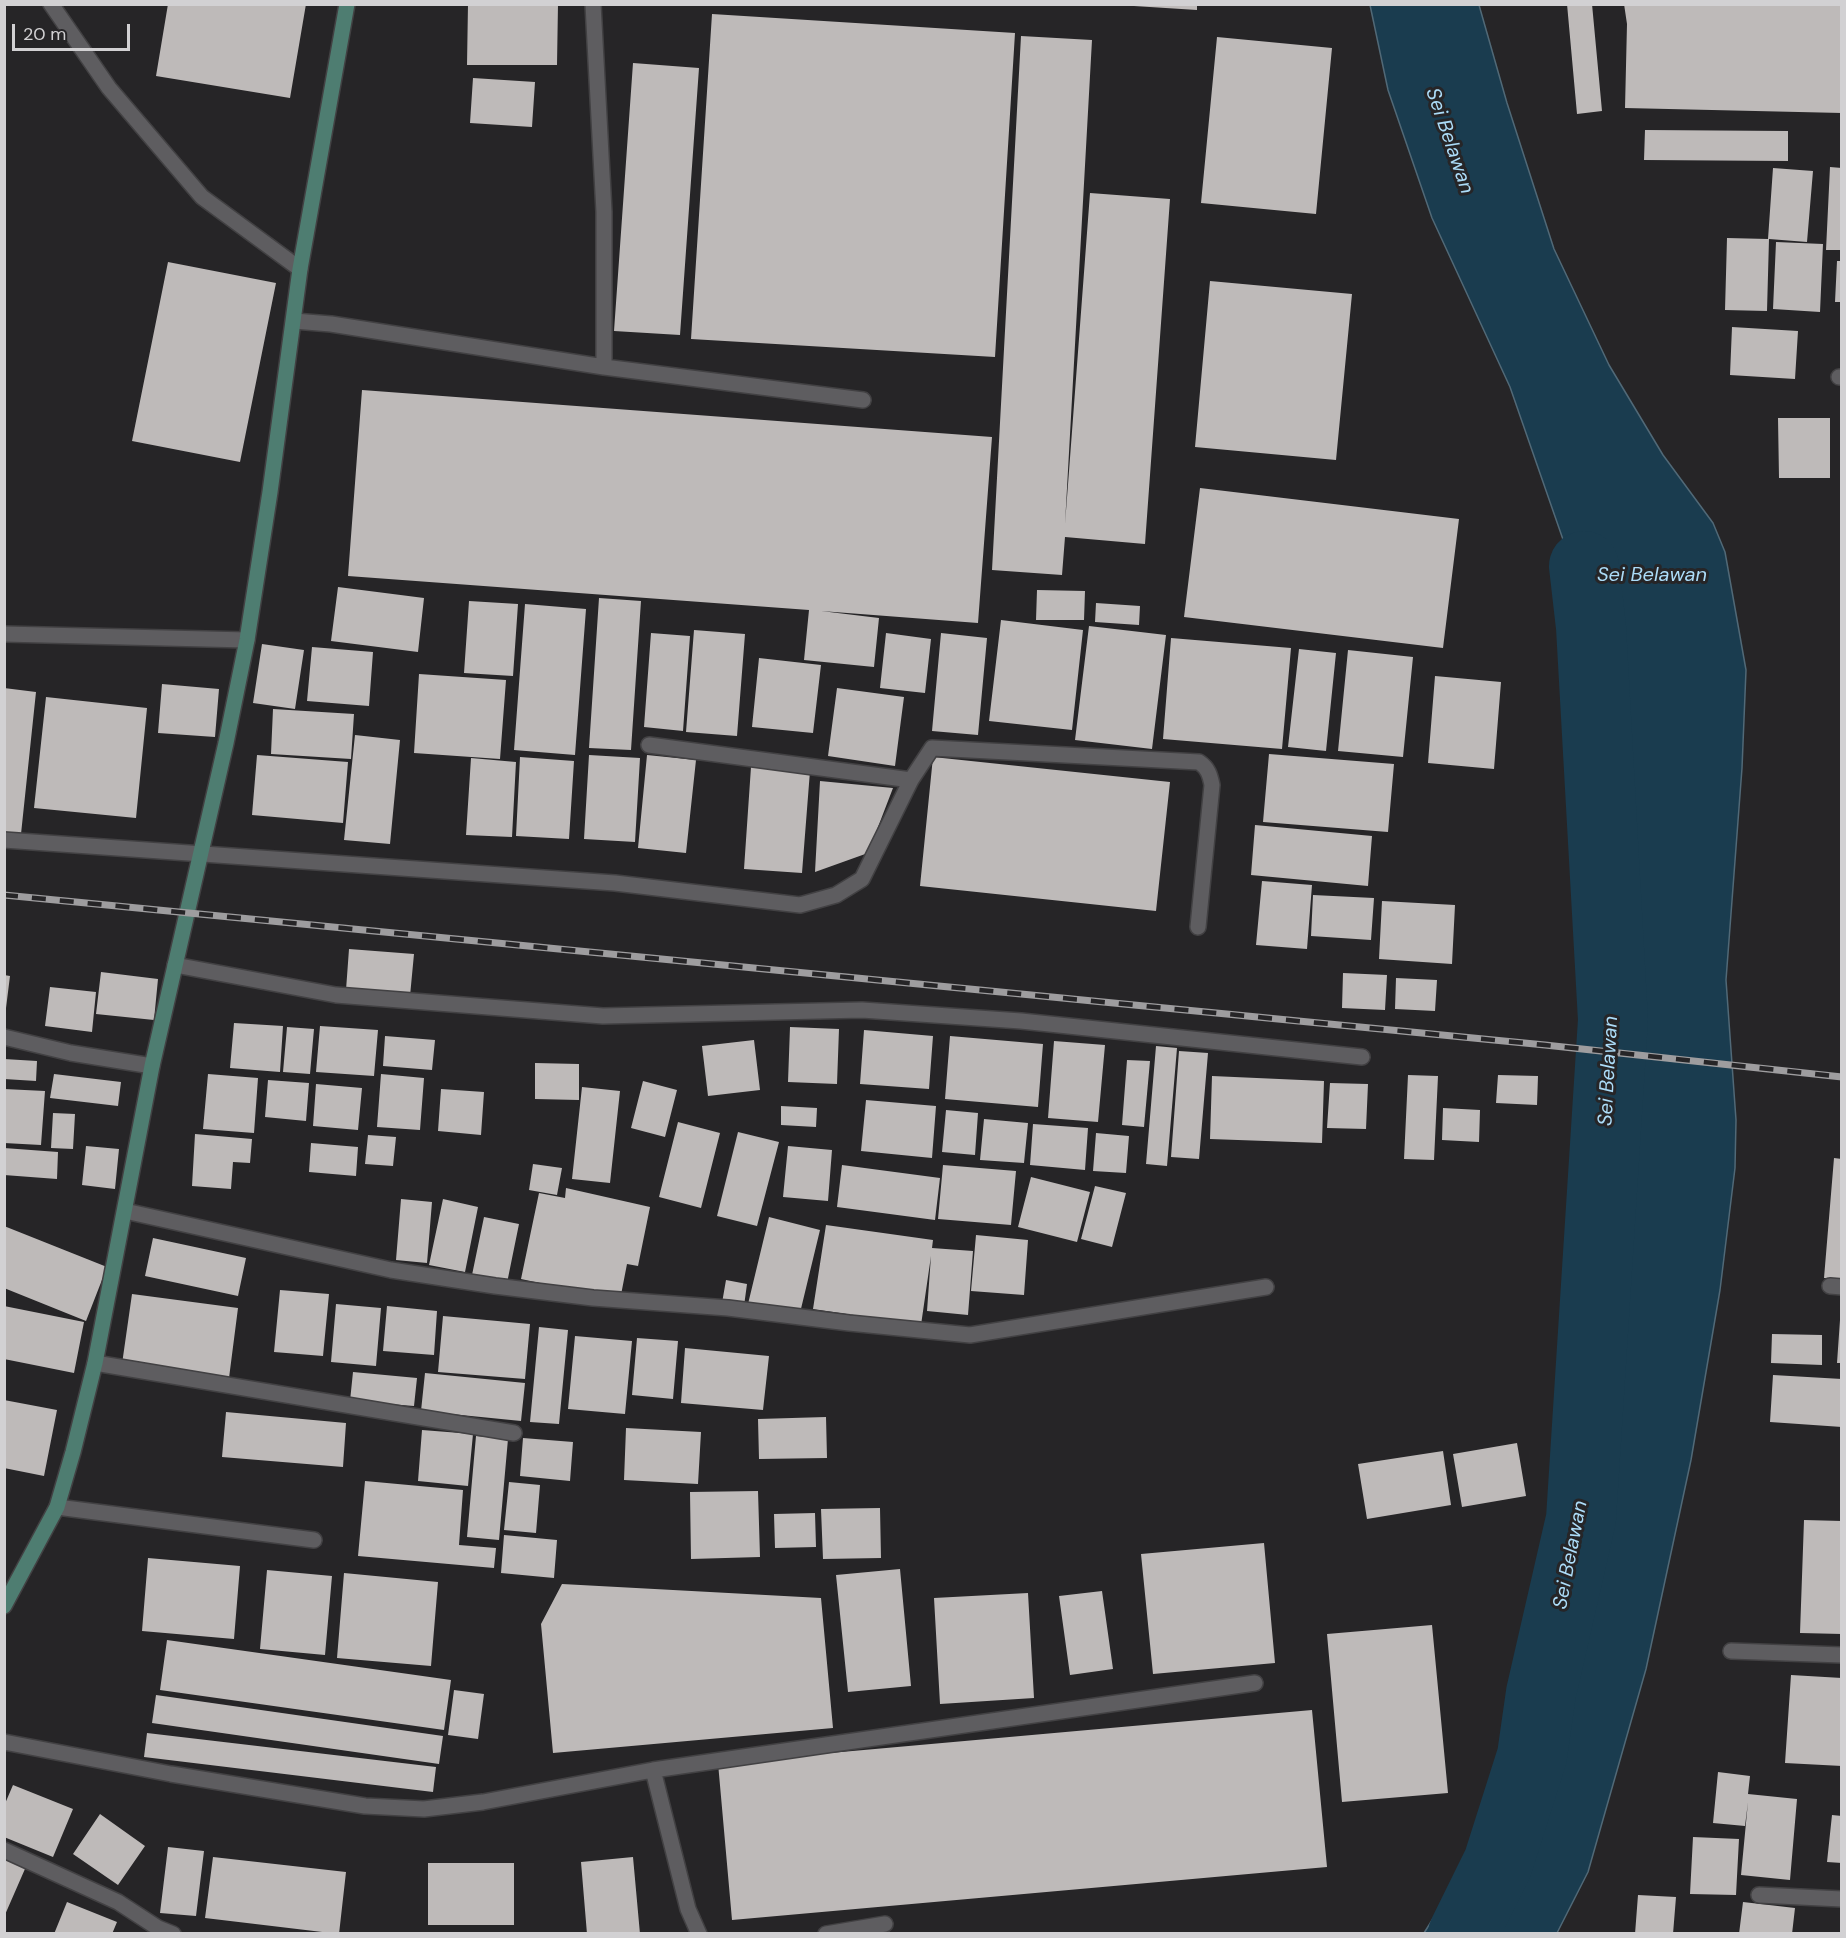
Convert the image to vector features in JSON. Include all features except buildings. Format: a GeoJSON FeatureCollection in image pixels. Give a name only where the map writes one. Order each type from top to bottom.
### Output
{"type":"FeatureCollection","features":[{"type":"Feature","properties":{"kind":"street"},"geometry":{"type":"LineString","coordinates":[[4,1606],[57,1507],[74,1452],[95,1363],[152,1066],[247,640],[300,269],[347,4]]}},
{"type":"Feature","properties":{"kind":"street"},"geometry":{"type":"LineString","coordinates":[[593,4],[604,212],[604,367]]}},
{"type":"Feature","properties":{"kind":"street"},"geometry":{"type":"LineString","coordinates":[[53,6],[109,88],[202,197],[300,269]]}},
{"type":"Feature","properties":{"kind":"street"},"geometry":{"type":"LineString","coordinates":[[294,321],[331,324],[604,367],[863,400]]}},
{"type":"Feature","properties":{"kind":"street"},"geometry":{"type":"LineString","coordinates":[[4,634],[247,640]]}},
{"type":"Feature","properties":{"kind":"street"},"geometry":{"type":"LineString","coordinates":[[649,746],[911,780]]}},
{"type":"Feature","properties":{"kind":"street"},"geometry":{"type":"LineString","coordinates":[[4,840],[615,883],[800,905],[836,894],[862,879],[911,780],[932,748],[1199,762],[1209,772],[1212,786],[1198,927]]}},
{"type":"Feature","properties":{"kind":"street"},"geometry":{"type":"LineString","coordinates":[[175,965],[336,995],[603,1016],[862,1010],[1021,1021],[1362,1057]]}},
{"type":"Feature","properties":{"kind":"street"},"geometry":{"type":"LineString","coordinates":[[4,1037],[71,1053],[152,1066]]}},
{"type":"Feature","properties":{"kind":"street"},"geometry":{"type":"LineString","coordinates":[[125,1211],[391,1270],[495,1286],[593,1298],[728,1308],[970,1335],[1266,1287]]}},
{"type":"Feature","properties":{"kind":"street"},"geometry":{"type":"LineString","coordinates":[[95,1363],[514,1433]]}},
{"type":"Feature","properties":{"kind":"street"},"geometry":{"type":"LineString","coordinates":[[57,1507],[314,1540]]}},
{"type":"Feature","properties":{"kind":"street"},"geometry":{"type":"LineString","coordinates":[[1731,1652],[1842,1655]]}},
{"type":"Feature","properties":{"kind":"street"},"geometry":{"type":"LineString","coordinates":[[4,1742],[171,1774],[354,1804],[424,1809],[483,1802],[653,1770],[1255,1683]]}},
{"type":"Feature","properties":{"kind":"street"},"geometry":{"type":"LineString","coordinates":[[653,1770],[688,1909],[699,1934]]}},
{"type":"Feature","properties":{"kind":"street"},"geometry":{"type":"LineString","coordinates":[[4,1850],[118,1902],[158,1928],[173,1934]]}},
{"type":"Feature","properties":{"kind":"street"},"geometry":{"type":"LineString","coordinates":[[1759,1894],[1842,1899]]}},
{"type":"Feature","properties":{"kind":"street"},"geometry":{"type":"LineString","coordinates":[[826,1934],[885,1924]]}},
{"type":"Feature","properties":{"kind":"water","name":"Sei Belawan"},"geometry":{"type":"Polygon","coordinates":[[[1370,5],[1479,5],[1507,103],[1554,249],[1609,365],[1663,455],[1713,523],[1725,552],[1746,670],[1742,768],[1726,980],[1736,1120],[1735,1168],[1720,1290],[1691,1460],[1646,1669],[1588,1872],[1557,1933],[1424,1933],[1497,1833],[1535,1749],[1561,1668],[1582,1529],[1605,1302],[1613,1159],[1614,876],[1599,688],[1567,551],[1510,387],[1432,218],[1388,90],[1370,5]]]}},
{"type":"Feature","properties":{"kind":"waterway","name":"Sei Belawan"},"geometry":{"type":"LineString","coordinates":[[1463,1934],[1498,1863],[1532,1756],[1541,1693],[1581,1519],[1613,1020],[1591,627],[1584,566]]}},
{"type":"Feature","properties":{"kind":"railway"},"geometry":{"type":"LineString","coordinates":[[4,895],[1545,1045],[1842,1077]]}}]}
